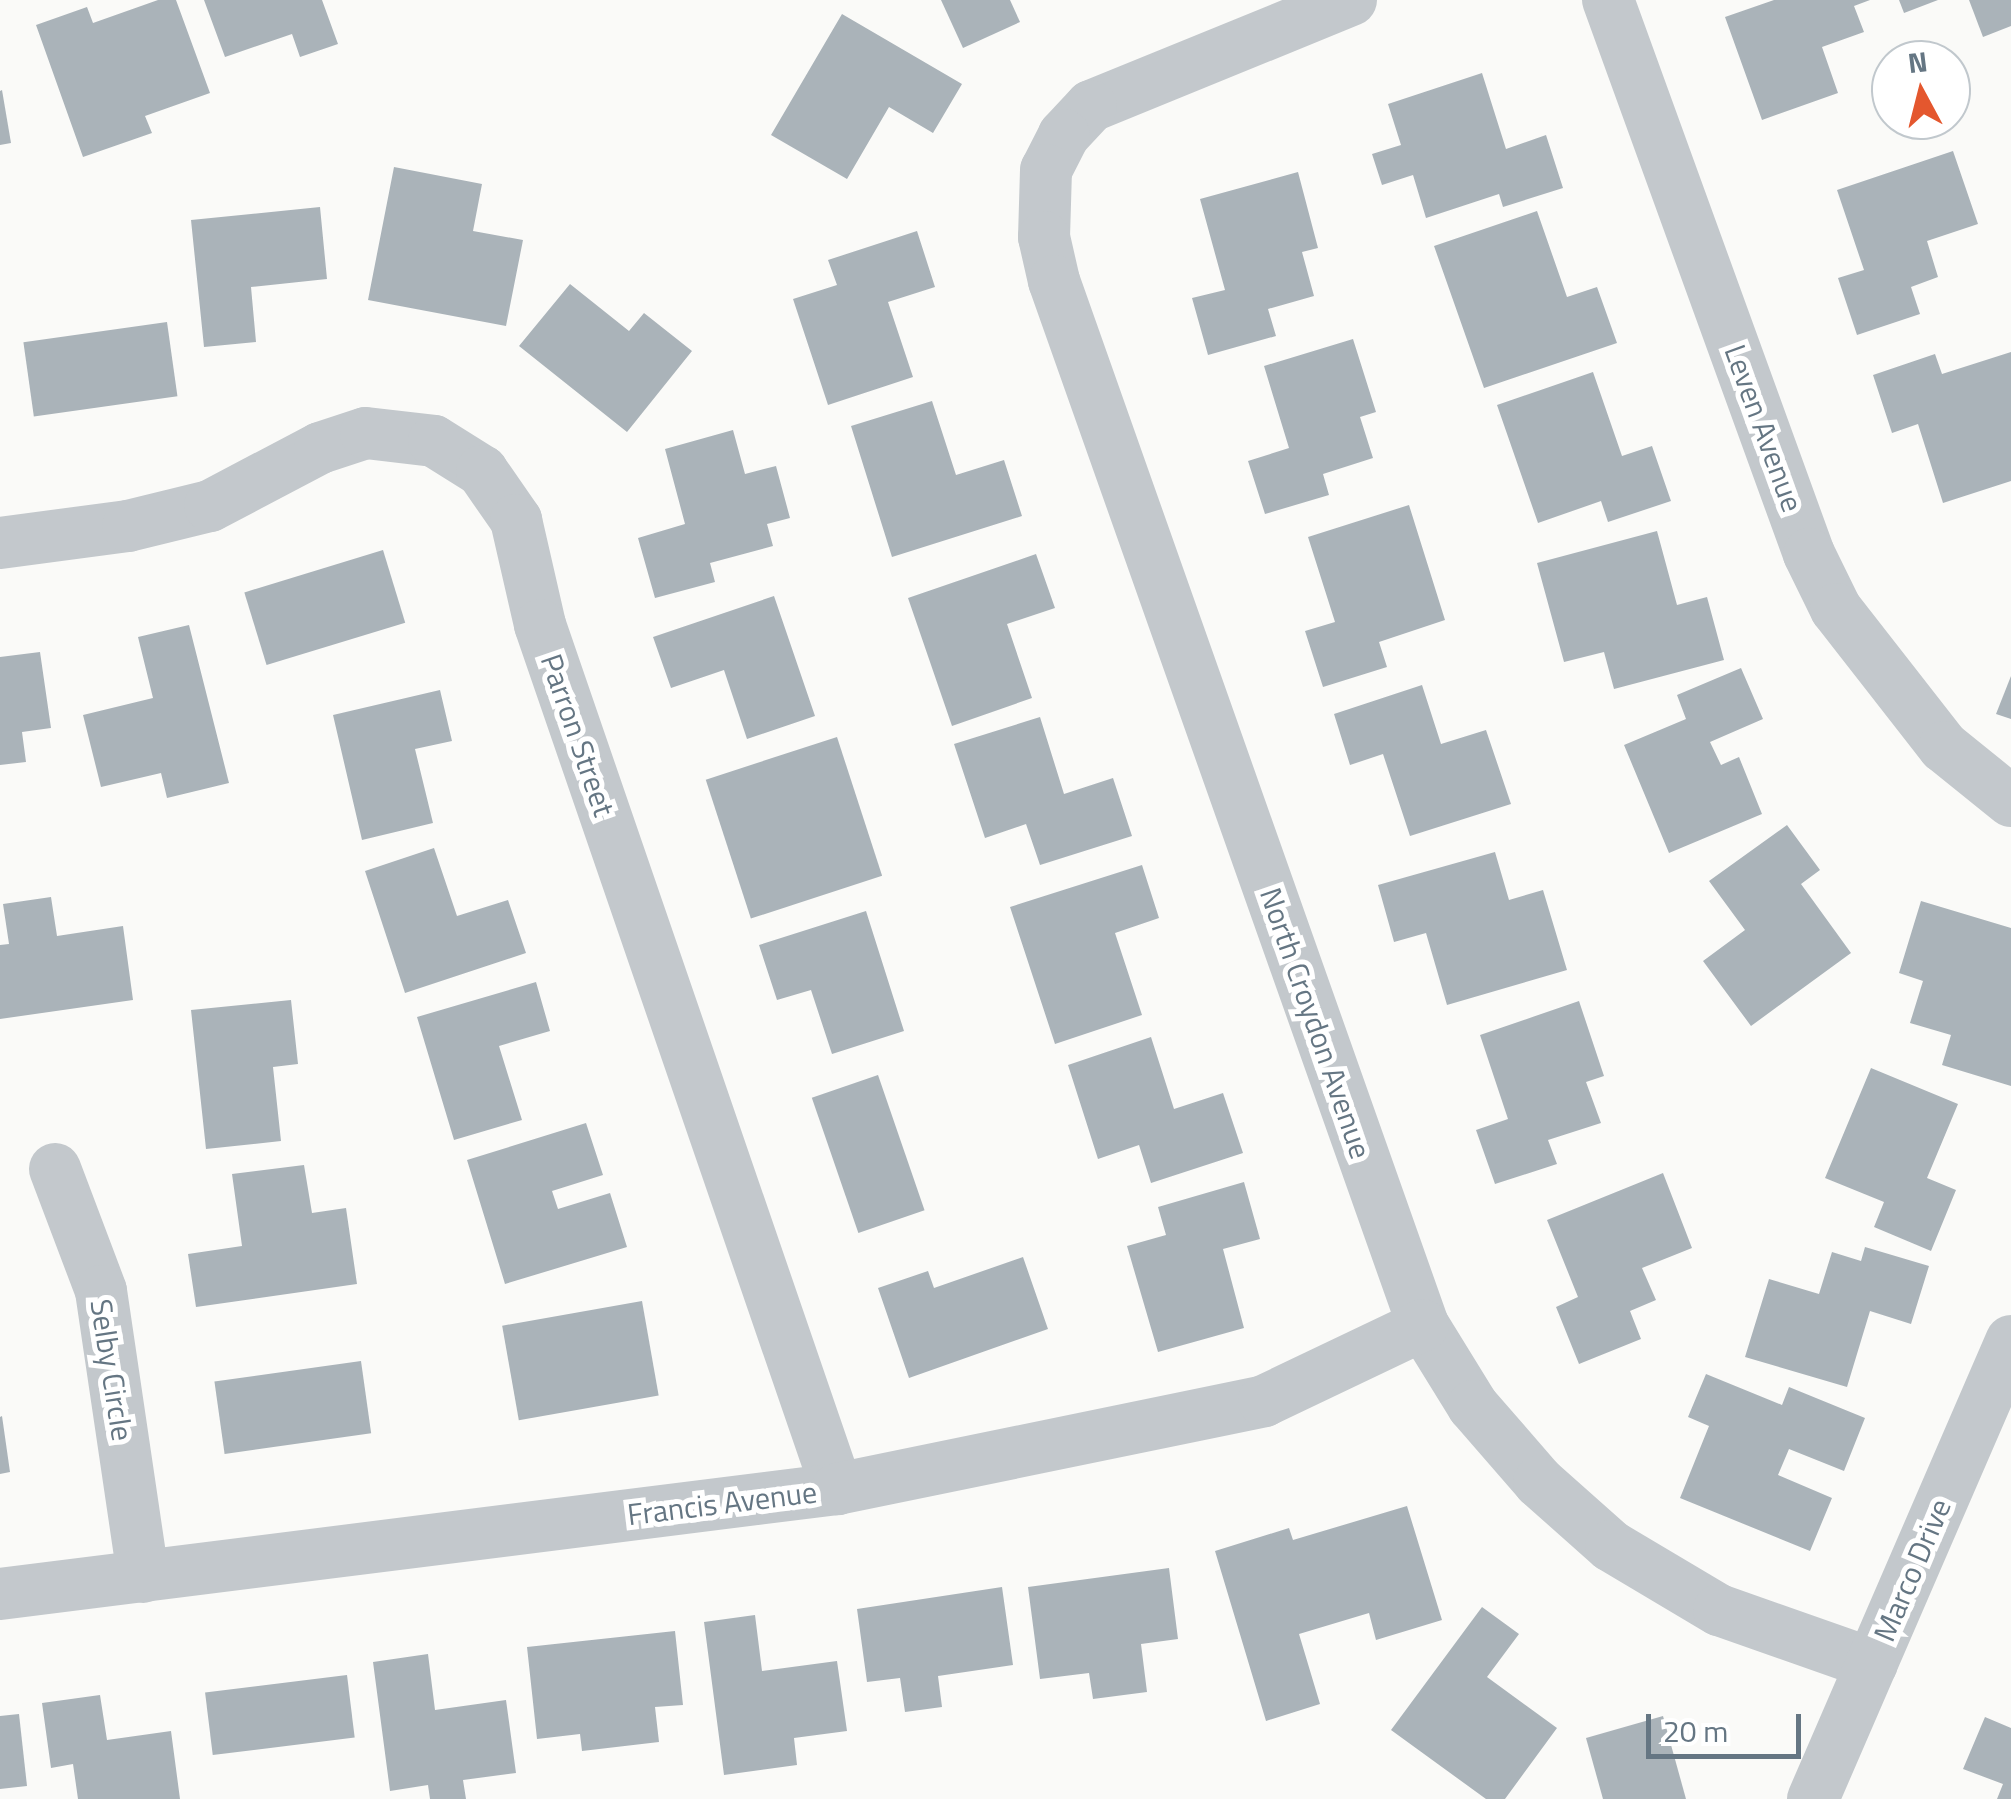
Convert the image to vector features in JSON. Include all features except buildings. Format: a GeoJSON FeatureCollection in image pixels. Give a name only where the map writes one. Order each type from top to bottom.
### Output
{"type":"FeatureCollection","features":[{"type":"Feature","properties":{"kind":"street","name":"North Croydon Avenue"},"geometry":{"type":"LineString","coordinates":[[1351,0],[1113,93],[1064,135],[1046,170],[1044,237],[1054,281],[1423,1325],[1473,1406],[1539,1482],[1611,1546],[1719,1610],[1872,1664]]}},
{"type":"Feature","properties":{"kind":"street","name":"Leven Avenue"},"geometry":{"type":"LineString","coordinates":[[1608,0],[1809,554],[1836,609],[1944,747],[2011,801]]}},
{"type":"Feature","properties":{"kind":"street","name":"Parron Street"},"geometry":{"type":"LineString","coordinates":[[0,543],[128,526],[210,506],[320,448],[366,432],[434,441],[482,471],[516,520],[540,625],[837,1489]]}},
{"type":"Feature","properties":{"kind":"street","name":"Selby Circle"},"geometry":{"type":"LineString","coordinates":[[56,1169],[101,1291],[143,1576]]}},
{"type":"Feature","properties":{"kind":"street","name":"Francis Avenue"},"geometry":{"type":"LineString","coordinates":[[0,1594],[837,1489],[1264,1401],[1423,1325]]}},
{"type":"Feature","properties":{"kind":"street","name":"Marco Drive"},"geometry":{"type":"LineString","coordinates":[[1813,1799],[2011,1341]]}}]}
